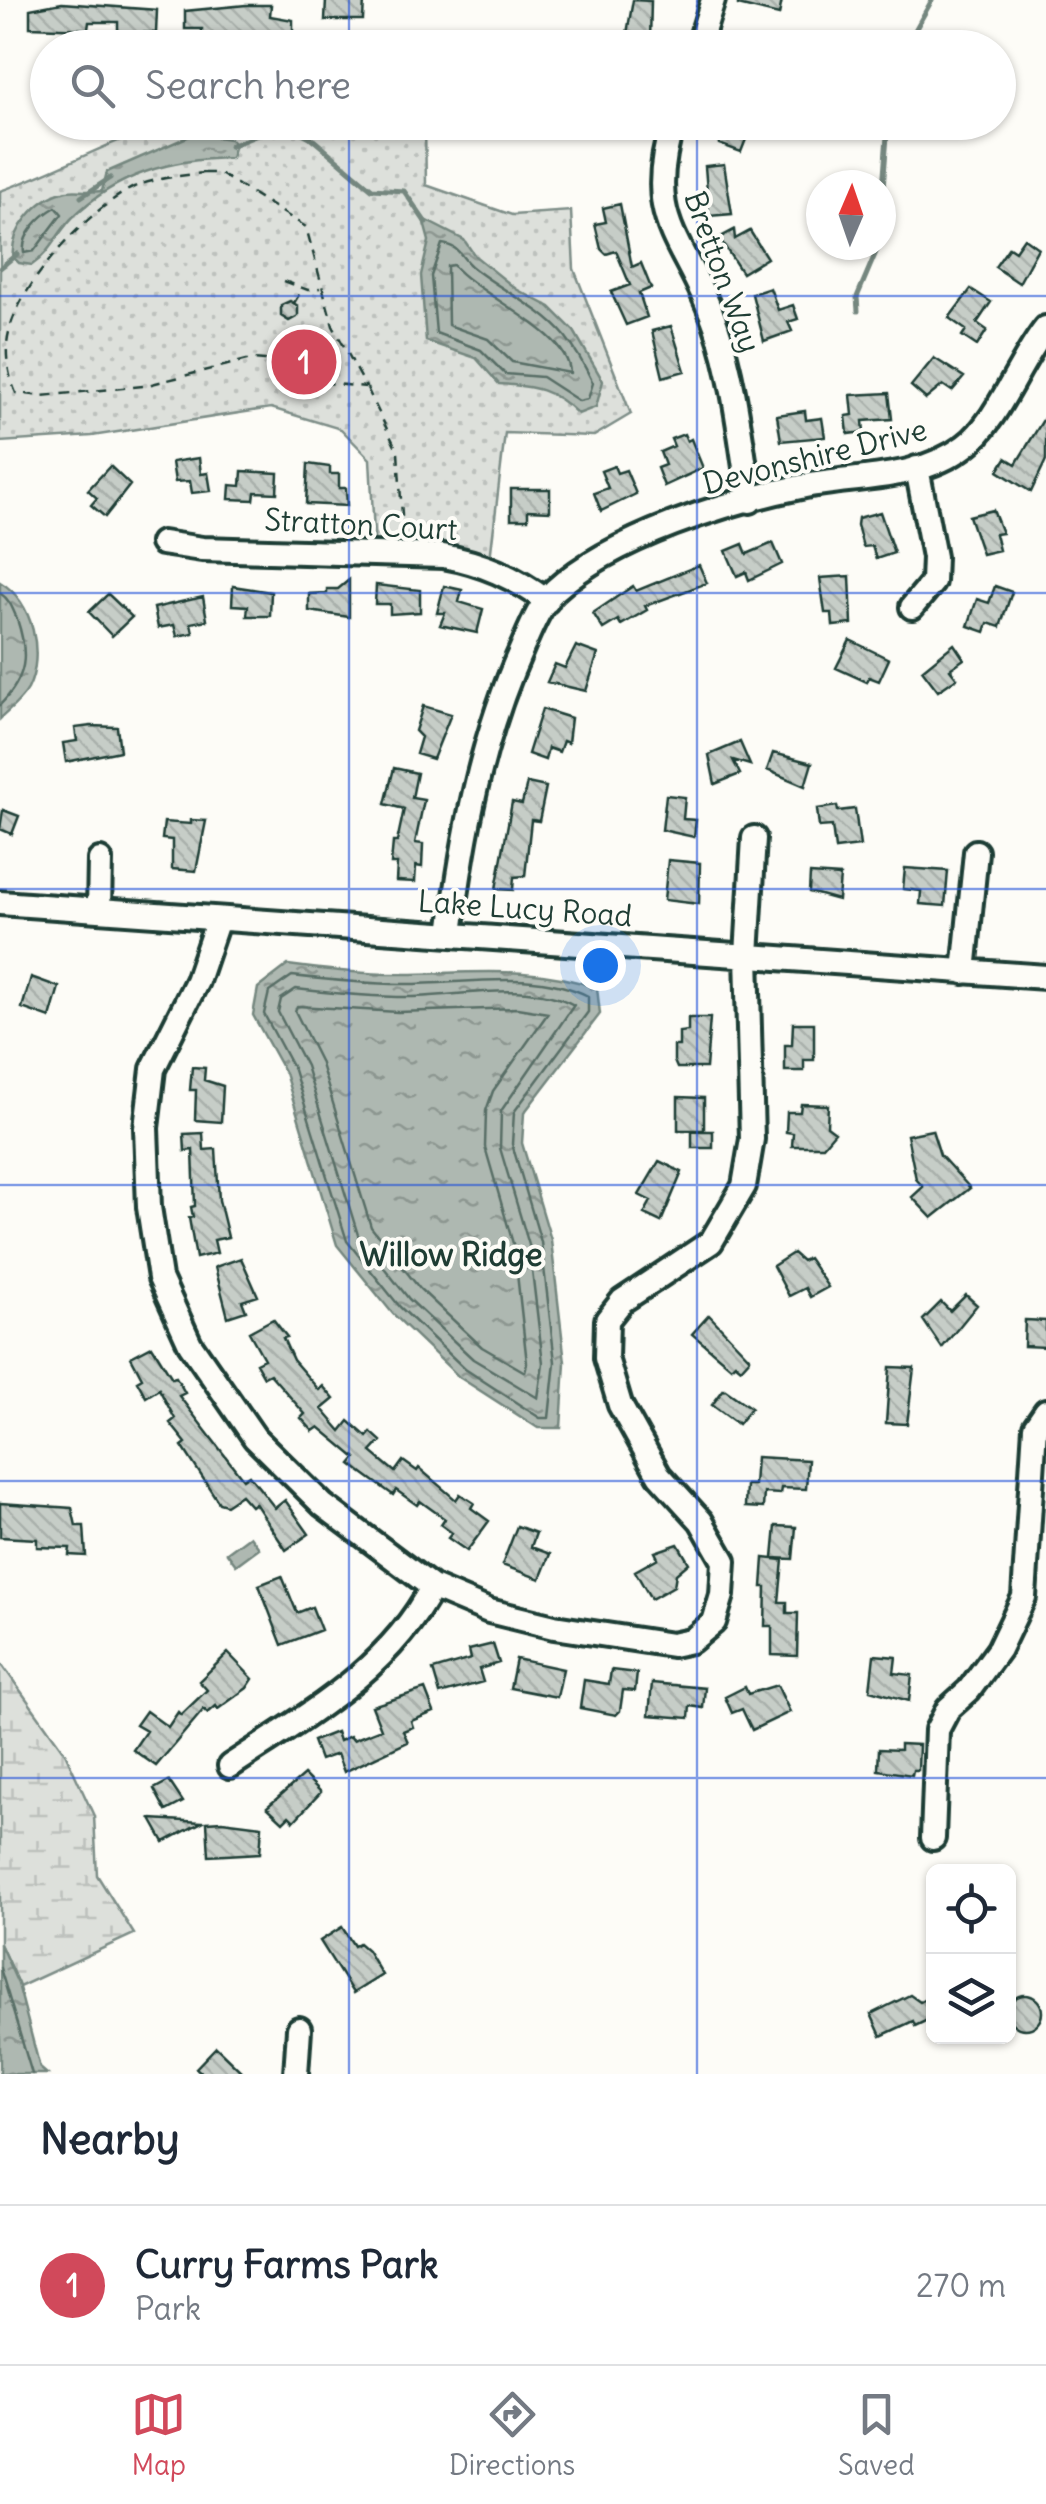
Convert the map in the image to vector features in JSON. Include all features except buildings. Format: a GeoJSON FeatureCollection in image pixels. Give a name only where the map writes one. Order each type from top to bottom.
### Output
{"type":"FeatureCollection","features":[{"type":"Feature","properties":{"kind":"street"},"geometry":{"type":"LineString","coordinates":[[704,30],[713,0]]}},
{"type":"Feature","properties":{"kind":"street","name":"Bretton Way"},"geometry":{"type":"LineString","coordinates":[[668,140],[662,157],[660,202],[670,233],[716,326],[750,501]]}},
{"type":"Feature","properties":{"kind":"street","name":"Devonshire Drive"},"geometry":{"type":"LineString","coordinates":[[451,934],[464,835],[483,756],[507,681],[553,591],[608,553],[702,515],[804,486],[917,468],[967,445],[1046,328]]}},
{"type":"Feature","properties":{"kind":"street"},"geometry":{"type":"LineString","coordinates":[[912,607],[933,582],[934,557],[917,468]]}},
{"type":"Feature","properties":{"kind":"street","name":"Stratton Court"},"geometry":{"type":"LineString","coordinates":[[162,543],[202,549],[402,554],[474,561],[519,581],[547,602]]}},
{"type":"Feature","properties":{"kind":"street"},"geometry":{"type":"LineString","coordinates":[[218,919],[197,980],[153,1069],[146,1128],[149,1207],[160,1278],[190,1344],[255,1438],[323,1505],[432,1587],[488,1611],[672,1646],[691,1640],[714,1622],[722,1595],[724,1560],[701,1521],[660,1475],[620,1405],[606,1358],[607,1320],[622,1301],[710,1242],[744,1186],[752,1139],[747,956],[754,838]]}},
{"type":"Feature","properties":{"kind":"street"},"geometry":{"type":"LineString","coordinates":[[964,972],[976,852]]}},
{"type":"Feature","properties":{"kind":"street"},"geometry":{"type":"LineString","coordinates":[[99,910],[100,860]]}},
{"type":"Feature","properties":{"kind":"street","name":"Lake Lucy Road"},"geometry":{"type":"LineString","coordinates":[[0,903],[1046,977]]}},
{"type":"Feature","properties":{"kind":"street"},"geometry":{"type":"LineString","coordinates":[[932,1838],[937,1730],[948,1709],[969,1690],[999,1650],[1024,1597],[1035,1427],[1046,1411]]}},
{"type":"Feature","properties":{"kind":"street"},"geometry":{"type":"LineString","coordinates":[[230,1766],[369,1670],[415,1620],[432,1587]]}},
{"type":"Feature","properties":{"kind":"street"},"geometry":{"type":"LineString","coordinates":[[296,2074],[299,2029]]}},
{"type":"Feature","properties":{"kind":"path"},"geometry":{"type":"LineString","coordinates":[[366,387],[307,381],[265,360],[251,359],[144,386],[58,395],[16,393],[10,380],[8,334],[26,297],[86,220],[137,186],[170,177],[219,173],[306,227],[333,326],[366,387],[398,452],[402,554]]}},
{"type":"Feature","properties":{"kind":"path"},"geometry":{"type":"LineString","coordinates":[[284,281],[303,288],[323,288]]}},
{"type":"Feature","properties":{"kind":"path"},"geometry":{"type":"LineString","coordinates":[[294,304],[303,288]]}},
{"type":"Feature","properties":{"kind":"path"},"geometry":{"type":"LineString","coordinates":[[0,333],[8,334]]}},
{"type":"Feature","properties":{"kind":"green space"},"geometry":{"type":"Polygon","coordinates":[[[122,140],[425,140],[426,185],[512,215],[571,211],[574,269],[631,414],[594,436],[505,433],[489,568],[375,553],[370,459],[341,429],[271,408],[92,436],[0,442],[0,191],[122,140]]]}},
{"type":"Feature","properties":{"kind":"green space"},"geometry":{"type":"Polygon","coordinates":[[[0,1662],[65,1753],[94,1816],[97,1875],[134,1934],[19,1987],[0,1944],[0,1662]]]}},
{"type":"Feature","properties":{"kind":"water"},"geometry":{"type":"Polygon","coordinates":[[[180,140],[231,140],[235,144],[231,158],[166,166],[127,180],[73,217],[32,265],[19,263],[13,257],[16,236],[35,209],[67,191],[102,191],[107,172],[180,140]]]}},
{"type":"Feature","properties":{"kind":"water"},"geometry":{"type":"Polygon","coordinates":[[[423,219],[464,240],[475,256],[516,289],[550,307],[574,331],[603,381],[596,407],[578,414],[542,390],[499,384],[476,358],[426,341],[421,275],[429,241],[423,219]]]}},
{"type":"Feature","properties":{"kind":"water"},"geometry":{"type":"Polygon","coordinates":[[[0,582],[21,602],[28,615],[35,661],[28,689],[0,719],[0,582]]]}},
{"type":"Feature","properties":{"kind":"water"},"geometry":{"type":"Polygon","coordinates":[[[288,965],[376,974],[526,973],[597,988],[600,1014],[524,1113],[522,1143],[551,1240],[565,1362],[561,1428],[538,1428],[459,1377],[393,1314],[337,1245],[285,1073],[253,1015],[258,988],[288,965]]]}},
{"type":"Feature","properties":{"kind":"water"},"geometry":{"type":"Polygon","coordinates":[[[250,1536],[259,1548],[236,1565],[227,1553],[250,1536]]]}},
{"type":"Feature","properties":{"kind":"water"},"geometry":{"type":"Polygon","coordinates":[[[0,1944],[18,1984],[40,2068],[47,2074],[0,2074],[0,1944]]]}},
{"type":"Feature","properties":{"kind":"waterway"},"geometry":{"type":"LineString","coordinates":[[915,30],[932,0]]}},
{"type":"Feature","properties":{"kind":"waterway"},"geometry":{"type":"LineString","coordinates":[[230,146],[245,140]]}},
{"type":"Feature","properties":{"kind":"waterway"},"geometry":{"type":"LineString","coordinates":[[314,140],[372,189],[404,191],[426,223]]}},
{"type":"Feature","properties":{"kind":"waterway"},"geometry":{"type":"LineString","coordinates":[[884,170],[887,140]]}},
{"type":"Feature","properties":{"kind":"waterway"},"geometry":{"type":"LineString","coordinates":[[81,197],[110,178]]}},
{"type":"Feature","properties":{"kind":"waterway"},"geometry":{"type":"LineString","coordinates":[[0,268],[17,254]]}},
{"type":"Feature","properties":{"kind":"waterway"},"geometry":{"type":"LineString","coordinates":[[858,311],[857,297],[873,260]]}},
{"type":"Feature","properties":{"kind":"place","name":"Curry Farms Park"},"geometry":{"type":"Point","coordinates":[304,362]}},
{"type":"Feature","properties":{"kind":"district","name":"Willow Ridge"},"geometry":{"type":"Point","coordinates":[451,1255]}}]}
